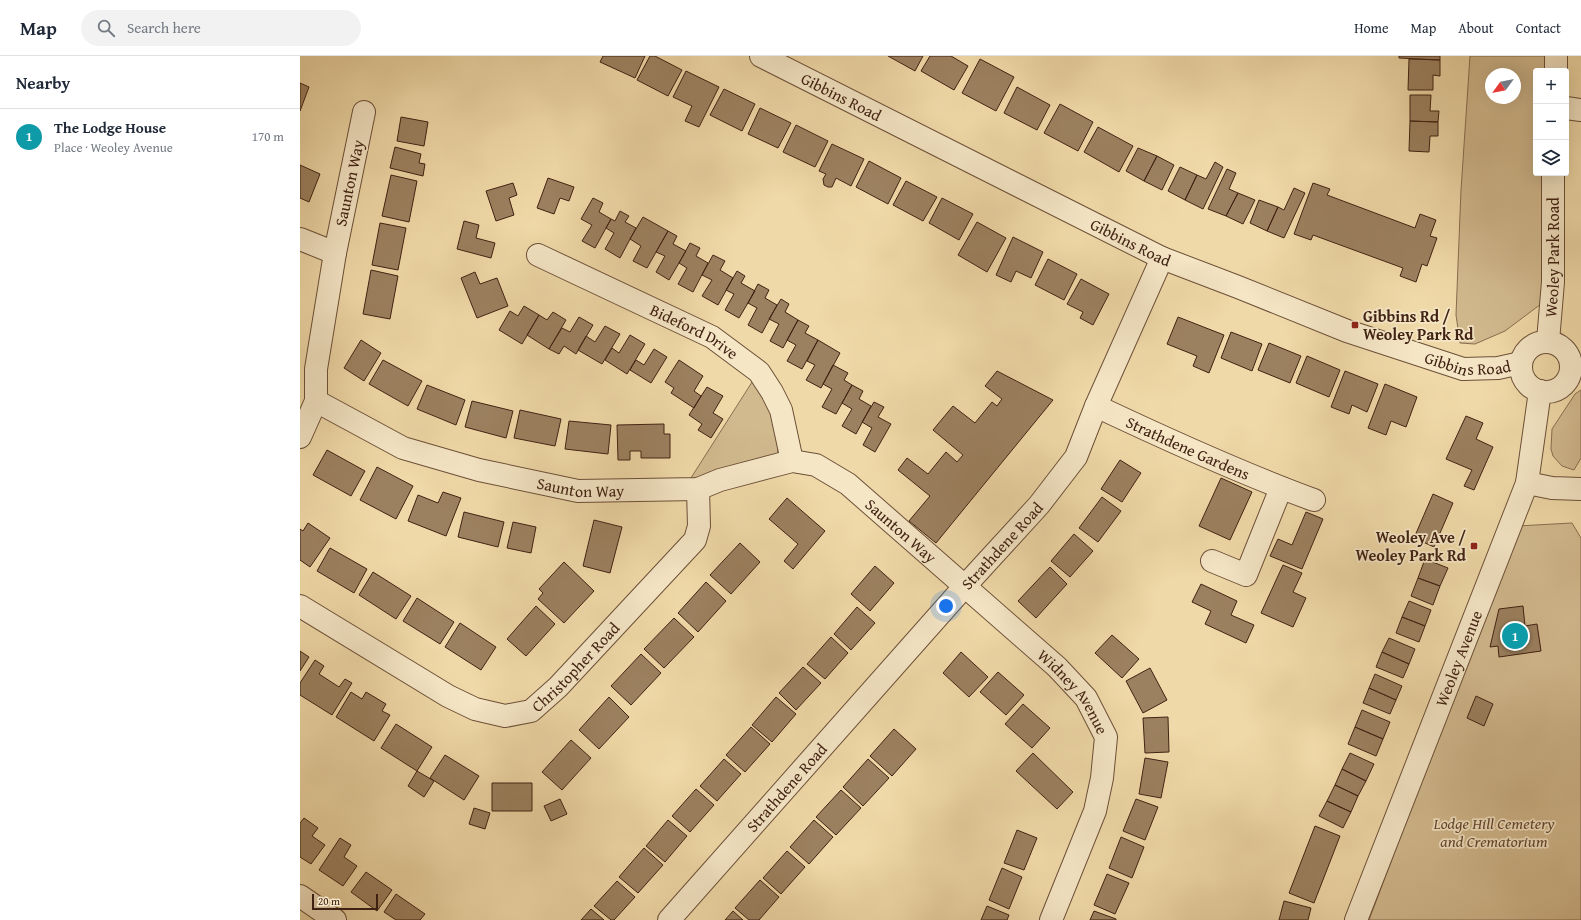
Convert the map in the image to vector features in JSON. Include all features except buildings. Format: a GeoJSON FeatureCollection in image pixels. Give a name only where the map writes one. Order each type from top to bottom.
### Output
{"type":"FeatureCollection","features":[{"type":"Feature","properties":{"kind":"street","name":"Gibbins Road"},"geometry":{"type":"LineString","coordinates":[[761,56],[1162,258],[1347,331],[1464,369],[1498,368],[1521,364]]}},
{"type":"Feature","properties":{"kind":"street"},"geometry":{"type":"LineString","coordinates":[[1556,56],[1556,68]]}},
{"type":"Feature","properties":{"kind":"street"},"geometry":{"type":"LineString","coordinates":[[1569,108],[1581,110]]}},
{"type":"Feature","properties":{"kind":"street","name":"Saunton Way"},"geometry":{"type":"LineString","coordinates":[[364,112],[335,253],[316,369],[316,401],[403,448],[479,470],[578,491],[698,489],[720,480],[792,461],[816,465],[848,484],[964,587]]}},
{"type":"Feature","properties":{"kind":"street","name":"Weoley Park Road"},"geometry":{"type":"LineString","coordinates":[[1548,341],[1553,282],[1553,176]]}},
{"type":"Feature","properties":{"kind":"street"},"geometry":{"type":"LineString","coordinates":[[300,239],[335,253]]}},
{"type":"Feature","properties":{"kind":"street","name":"Bideford Drive"},"geometry":{"type":"LineString","coordinates":[[538,255],[712,337],[759,372],[772,392],[781,410],[792,461]]}},
{"type":"Feature","properties":{"kind":"street","name":"Strathdene Road"},"geometry":{"type":"LineString","coordinates":[[669,920],[964,587],[1039,505],[1076,458],[1096,406],[1162,258]]}},
{"type":"Feature","properties":{"kind":"street"},"geometry":{"type":"LineString","coordinates":[[1548,341],[1555,343],[1566,352],[1576,367],[1562,386],[1548,392],[1533,389],[1523,378],[1521,364],[1523,356],[1533,344],[1548,341]]}},
{"type":"Feature","properties":{"kind":"street","name":"Weoley Avenue"},"geometry":{"type":"LineString","coordinates":[[1356,920],[1527,483],[1540,391]]}},
{"type":"Feature","properties":{"kind":"street"},"geometry":{"type":"LineString","coordinates":[[300,437],[316,401]]}},
{"type":"Feature","properties":{"kind":"street","name":"Strathdene Gardens"},"geometry":{"type":"LineString","coordinates":[[1096,406],[1176,444],[1281,488],[1314,500]]}},
{"type":"Feature","properties":{"kind":"street"},"geometry":{"type":"LineString","coordinates":[[1527,483],[1552,488],[1581,489]]}},
{"type":"Feature","properties":{"kind":"street"},"geometry":{"type":"LineString","coordinates":[[1212,561],[1246,575],[1281,488]]}},
{"type":"Feature","properties":{"kind":"street","name":"Christopher Road"},"geometry":{"type":"LineString","coordinates":[[300,606],[448,696],[468,706],[505,716],[531,711],[558,688],[695,540],[699,526],[698,489]]}},
{"type":"Feature","properties":{"kind":"street","name":"Widney Avenue"},"geometry":{"type":"LineString","coordinates":[[964,587],[1057,668],[1086,698],[1106,737],[1102,778],[1095,811],[1051,920]]}},
{"type":"Feature","properties":{"kind":"street"},"geometry":{"type":"LineString","coordinates":[[300,896],[335,920]]}},
{"type":"Feature","properties":{"kind":"green space"},"geometry":{"type":"Polygon","coordinates":[[[1470,56],[1550,56],[1549,68],[1533,68],[1533,176],[1545,176],[1545,301],[1505,331],[1475,344],[1460,343],[1456,315],[1461,190],[1470,56]]]}},
{"type":"Feature","properties":{"kind":"green space"},"geometry":{"type":"Polygon","coordinates":[[[754,379],[771,408],[777,436],[778,456],[689,481],[754,379]]]}},
{"type":"Feature","properties":{"kind":"green space"},"geometry":{"type":"Polygon","coordinates":[[[1581,390],[1581,458],[1574,470],[1562,466],[1553,456],[1551,449],[1552,429],[1575,394],[1581,390]]]}},
{"type":"Feature","properties":{"kind":"green space","name":"Lodge Hill Cemetery and Crematorium"},"geometry":{"type":"Polygon","coordinates":[[[1572,523],[1581,538],[1581,920],[1369,920],[1517,526],[1572,523]]]}},
{"type":"Feature","properties":{"kind":"place","name":"Gibbins Rd / Weoley Park Rd"},"geometry":{"type":"Point","coordinates":[1355,325]}},
{"type":"Feature","properties":{"kind":"place","name":"Weoley Ave / Weoley Park Rd"},"geometry":{"type":"Point","coordinates":[1474,546]}},
{"type":"Feature","properties":{"kind":"place","name":"The Lodge House"},"geometry":{"type":"Point","coordinates":[1515,636]}}]}
